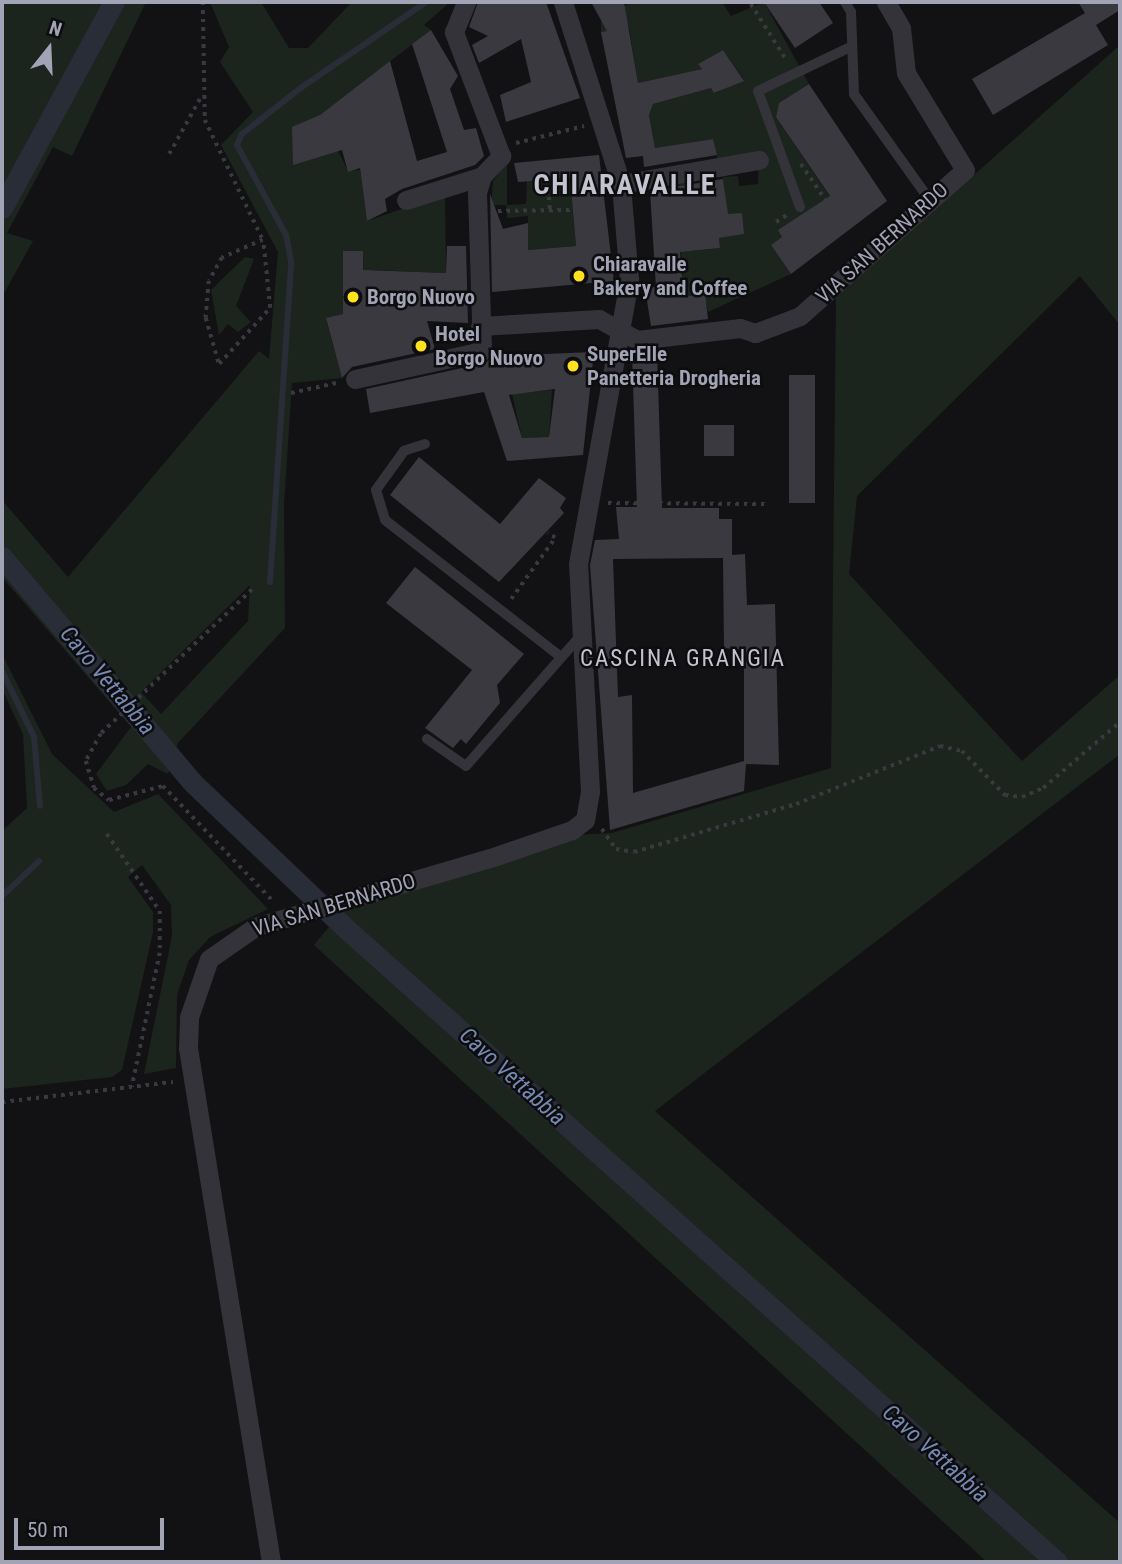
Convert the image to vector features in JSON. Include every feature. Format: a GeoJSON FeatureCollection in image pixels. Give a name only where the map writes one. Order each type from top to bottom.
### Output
{"type":"FeatureCollection","features":[{"type":"Feature","properties":{"kind":"street"},"geometry":{"type":"LineString","coordinates":[[406,200],[482,176],[500,156],[454,32],[466,2]]}},
{"type":"Feature","properties":{"kind":"street"},"geometry":{"type":"LineString","coordinates":[[563,2],[621,184],[629,280],[578,564],[590,791],[585,820]]}},
{"type":"Feature","properties":{"kind":"street","name":"VIA SAN BERNARDO"},"geometry":{"type":"LineString","coordinates":[[480,326],[599,319],[619,327],[637,340],[740,328],[755,333],[800,316],[929,199],[965,170],[906,73],[901,28],[886,2]]}},
{"type":"Feature","properties":{"kind":"street"},"geometry":{"type":"LineString","coordinates":[[621,184],[759,160]]}},
{"type":"Feature","properties":{"kind":"street"},"geometry":{"type":"LineString","coordinates":[[355,379],[482,351],[478,211],[482,176]]}},
{"type":"Feature","properties":{"kind":"street","name":"VIA SAN BERNARDO"},"geometry":{"type":"LineString","coordinates":[[271,1562],[192,1080],[188,1017],[209,959],[255,926],[296,916],[572,830],[585,820]]}},
{"type":"Feature","properties":{"kind":"lane"},"geometry":{"type":"LineString","coordinates":[[845,2],[852,12],[848,48],[854,93],[929,199]]}},
{"type":"Feature","properties":{"kind":"lane"},"geometry":{"type":"LineString","coordinates":[[800,207],[758,91],[848,48]]}},
{"type":"Feature","properties":{"kind":"lane"},"geometry":{"type":"LineString","coordinates":[[759,160],[779,149]]}},
{"type":"Feature","properties":{"kind":"lane"},"geometry":{"type":"LineString","coordinates":[[425,444],[404,451],[376,490],[385,520],[561,657]]}},
{"type":"Feature","properties":{"kind":"lane"},"geometry":{"type":"LineString","coordinates":[[427,739],[467,766],[582,633]]}},
{"type":"Feature","properties":{"kind":"path"},"geometry":{"type":"LineString","coordinates":[[169,154],[202,95],[208,63],[203,2]]}},
{"type":"Feature","properties":{"kind":"path"},"geometry":{"type":"LineString","coordinates":[[202,95],[212,138],[263,240],[270,308],[219,364],[206,318],[209,281],[222,258],[263,240]]}},
{"type":"Feature","properties":{"kind":"path"},"geometry":{"type":"LineString","coordinates":[[497,147],[595,123]]}},
{"type":"Feature","properties":{"kind":"path"},"geometry":{"type":"LineString","coordinates":[[548,180],[550,210]]}},
{"type":"Feature","properties":{"kind":"path"},"geometry":{"type":"LineString","coordinates":[[478,211],[573,210]]}},
{"type":"Feature","properties":{"kind":"path"},"geometry":{"type":"LineString","coordinates":[[291,393],[355,379]]}},
{"type":"Feature","properties":{"kind":"path"},"geometry":{"type":"LineString","coordinates":[[590,503],[767,504]]}},
{"type":"Feature","properties":{"kind":"path"},"geometry":{"type":"LineString","coordinates":[[509,617],[512,590],[555,538],[548,533]]}},
{"type":"Feature","properties":{"kind":"path"},"geometry":{"type":"LineString","coordinates":[[252,590],[145,697],[101,734],[86,761],[102,796],[121,800],[163,786],[296,916]]}},
{"type":"Feature","properties":{"kind":"path"},"geometry":{"type":"LineString","coordinates":[[585,820],[617,849],[634,852],[796,804],[940,746],[962,751],[1005,795],[1022,797],[1043,788],[1120,722]]}},
{"type":"Feature","properties":{"kind":"path"},"geometry":{"type":"LineString","coordinates":[[107,834],[160,911],[160,953],[132,1087]]}},
{"type":"Feature","properties":{"kind":"path"},"geometry":{"type":"LineString","coordinates":[[2,1102],[192,1080]]}},
{"type":"Feature","properties":{"kind":"shaded area"},"geometry":{"type":"Polygon","coordinates":[[[2,2],[146,2],[72,156],[53,147],[7,233],[33,241],[2,297],[2,2]]]}},
{"type":"Feature","properties":{"kind":"shaded area"},"geometry":{"type":"Polygon","coordinates":[[[210,2],[261,2],[289,48],[308,48],[352,2],[450,2],[424,25],[431,30],[320,115],[348,171],[360,170],[367,221],[445,194],[446,273],[372,270],[372,298],[364,312],[363,251],[343,251],[343,314],[326,319],[342,378],[292,383],[284,504],[285,628],[178,743],[168,774],[148,764],[126,785],[107,791],[96,774],[131,727],[2,577],[2,500],[68,577],[259,351],[269,359],[278,252],[221,145],[253,112],[220,62],[229,47],[210,2]],[[250,585],[141,692],[161,714],[248,621],[250,585]]]}},
{"type":"Feature","properties":{"kind":"shaded area"},"geometry":{"type":"Polygon","coordinates":[[[631,2],[722,2],[731,16],[764,2],[809,84],[779,103],[776,117],[834,203],[771,245],[791,274],[708,312],[704,293],[676,299],[666,279],[683,276],[680,242],[692,251],[720,248],[719,238],[744,234],[678,217],[676,186],[686,181],[688,195],[726,205],[723,177],[738,176],[739,186],[758,184],[759,154],[718,162],[713,139],[655,148],[649,115],[653,104],[711,88],[715,93],[744,80],[723,50],[698,64],[702,69],[638,83],[629,27],[601,32],[601,20],[631,2]]]}},
{"type":"Feature","properties":{"kind":"shaded area"},"geometry":{"type":"Polygon","coordinates":[[[1120,45],[1120,325],[1080,276],[857,496],[849,574],[1022,761],[1120,675],[1120,754],[655,1111],[1120,1523],[1120,1562],[987,1562],[314,945],[348,904],[574,835],[612,833],[831,768],[836,298],[1120,45]]]}},
{"type":"Feature","properties":{"kind":"shaded area"},"geometry":{"type":"Polygon","coordinates":[[[507,164],[507,205],[526,204],[527,181],[570,178],[576,246],[528,250],[528,216],[507,218],[506,205],[491,205],[493,181],[507,164]]]}},
{"type":"Feature","properties":{"kind":"shaded area"},"geometry":{"type":"Polygon","coordinates":[[[245,257],[254,259],[236,306],[251,322],[238,332],[228,324],[219,335],[211,290],[245,257]]]}},
{"type":"Feature","properties":{"kind":"shaded area"},"geometry":{"type":"Polygon","coordinates":[[[552,390],[549,437],[522,438],[512,394],[552,390]]]}},
{"type":"Feature","properties":{"kind":"shaded area"},"geometry":{"type":"Polygon","coordinates":[[[2,654],[52,754],[114,812],[158,794],[268,909],[210,937],[189,960],[177,995],[176,1068],[144,1074],[172,936],[171,905],[142,865],[128,877],[153,912],[153,932],[122,1070],[112,1077],[2,1089],[2,831],[27,808],[23,734],[2,689],[2,654]]]}},
{"type":"Feature","properties":{"kind":"building"},"geometry":{"type":"Polygon","coordinates":[[[478,2],[546,2],[580,98],[506,122],[500,95],[531,82],[521,39],[479,63],[472,45],[488,36],[469,27],[478,2]]]}},
{"type":"Feature","properties":{"kind":"building"},"geometry":{"type":"Polygon","coordinates":[[[591,2],[624,2],[638,83],[702,69],[698,64],[723,50],[744,81],[714,93],[711,88],[653,104],[649,115],[655,148],[713,139],[717,155],[644,167],[643,156],[626,158],[601,32],[607,31],[591,2]]]}},
{"type":"Feature","properties":{"kind":"building"},"geometry":{"type":"Polygon","coordinates":[[[764,2],[819,2],[833,23],[795,48],[764,2]]]}},
{"type":"Feature","properties":{"kind":"building"},"geometry":{"type":"Polygon","coordinates":[[[1078,2],[1120,2],[1120,10],[1096,25],[1108,45],[993,115],[972,79],[1085,13],[1078,2]]]}},
{"type":"Feature","properties":{"kind":"building"},"geometry":{"type":"Polygon","coordinates":[[[431,30],[458,76],[450,89],[464,130],[476,128],[484,156],[475,165],[402,189],[385,199],[387,211],[367,221],[360,168],[348,172],[342,150],[293,165],[292,127],[320,115],[390,61],[417,161],[447,152],[412,44],[431,30]]]}},
{"type":"Feature","properties":{"kind":"building"},"geometry":{"type":"Polygon","coordinates":[[[809,84],[887,201],[791,274],[771,245],[782,237],[778,230],[830,196],[776,117],[779,103],[809,84]]]}},
{"type":"Feature","properties":{"kind":"building"},"geometry":{"type":"Polygon","coordinates":[[[599,155],[614,281],[492,292],[490,194],[503,229],[528,223],[528,250],[576,246],[570,178],[518,182],[514,163],[599,155]]]}},
{"type":"Feature","properties":{"kind":"building"},"geometry":{"type":"Polygon","coordinates":[[[723,179],[728,214],[742,213],[744,234],[719,238],[720,248],[680,252],[684,297],[705,293],[708,319],[651,326],[645,288],[656,287],[650,191],[723,179]]]}},
{"type":"Feature","properties":{"kind":"building"},"geometry":{"type":"Polygon","coordinates":[[[447,246],[466,246],[468,323],[427,321],[435,349],[352,367],[342,378],[326,318],[343,314],[343,251],[363,251],[363,270],[446,273],[447,246]]]}},
{"type":"Feature","properties":{"kind":"building"},"geometry":{"type":"Polygon","coordinates":[[[594,352],[583,455],[507,461],[484,392],[370,413],[366,389],[485,363],[493,356],[594,352]],[[555,389],[509,395],[522,438],[549,437],[555,389]]]}},
{"type":"Feature","properties":{"kind":"building"},"geometry":{"type":"Polygon","coordinates":[[[657,352],[662,508],[719,508],[719,519],[732,519],[732,555],[745,554],[747,605],[775,604],[779,765],[746,764],[744,791],[610,830],[590,565],[595,540],[619,539],[616,507],[637,507],[632,354],[657,352]],[[723,558],[613,559],[618,697],[632,695],[633,793],[744,761],[744,650],[724,648],[723,558]]]}},
{"type":"Feature","properties":{"kind":"building"},"geometry":{"type":"Polygon","coordinates":[[[789,375],[815,375],[815,503],[789,503],[789,375]]]}},
{"type":"Feature","properties":{"kind":"building"},"geometry":{"type":"Polygon","coordinates":[[[704,425],[734,425],[734,456],[704,456],[704,425]]]}},
{"type":"Feature","properties":{"kind":"building"},"geometry":{"type":"Polygon","coordinates":[[[419,457],[500,524],[539,478],[566,498],[560,508],[564,513],[499,582],[390,495],[419,457]]]}},
{"type":"Feature","properties":{"kind":"building"},"geometry":{"type":"Polygon","coordinates":[[[415,567],[524,654],[497,685],[500,703],[466,744],[461,739],[453,748],[425,728],[472,670],[386,603],[415,567]]]}},
{"type":"Feature","properties":{"kind":"waterway","name":"Cavo Vettabbia"},"geometry":{"type":"LineString","coordinates":[[2,208],[114,2]]}},
{"type":"Feature","properties":{"kind":"waterway"},"geometry":{"type":"LineString","coordinates":[[270,582],[291,262],[286,235],[237,145],[242,134],[302,87],[426,2]]}},
{"type":"Feature","properties":{"kind":"waterway","name":"Cavo Vettabbia"},"geometry":{"type":"LineString","coordinates":[[2,557],[192,782],[342,925],[1057,1562]]}},
{"type":"Feature","properties":{"kind":"waterway"},"geometry":{"type":"LineString","coordinates":[[2,671],[34,737],[40,806]]}},
{"type":"Feature","properties":{"kind":"waterway"},"geometry":{"type":"LineString","coordinates":[[2,896],[39,861]]}},
{"type":"Feature","properties":{"kind":"place","name":"Chiaravalle Bakery and Coffee"},"geometry":{"type":"Point","coordinates":[579,276]}},
{"type":"Feature","properties":{"kind":"place","name":"Borgo Nuovo"},"geometry":{"type":"Point","coordinates":[353,297]}},
{"type":"Feature","properties":{"kind":"place","name":"Hotel Borgo Nuovo"},"geometry":{"type":"Point","coordinates":[421,346]}},
{"type":"Feature","properties":{"kind":"place","name":"SuperElle Panetteria Drogheria"},"geometry":{"type":"Point","coordinates":[573,366]}},
{"type":"Feature","properties":{"kind":"district","name":"CHIARAVALLE"},"geometry":{"type":"Point","coordinates":[625,185]}},
{"type":"Feature","properties":{"kind":"district","name":"CASCINA GRANGIA"},"geometry":{"type":"Point","coordinates":[683,659]}}]}
